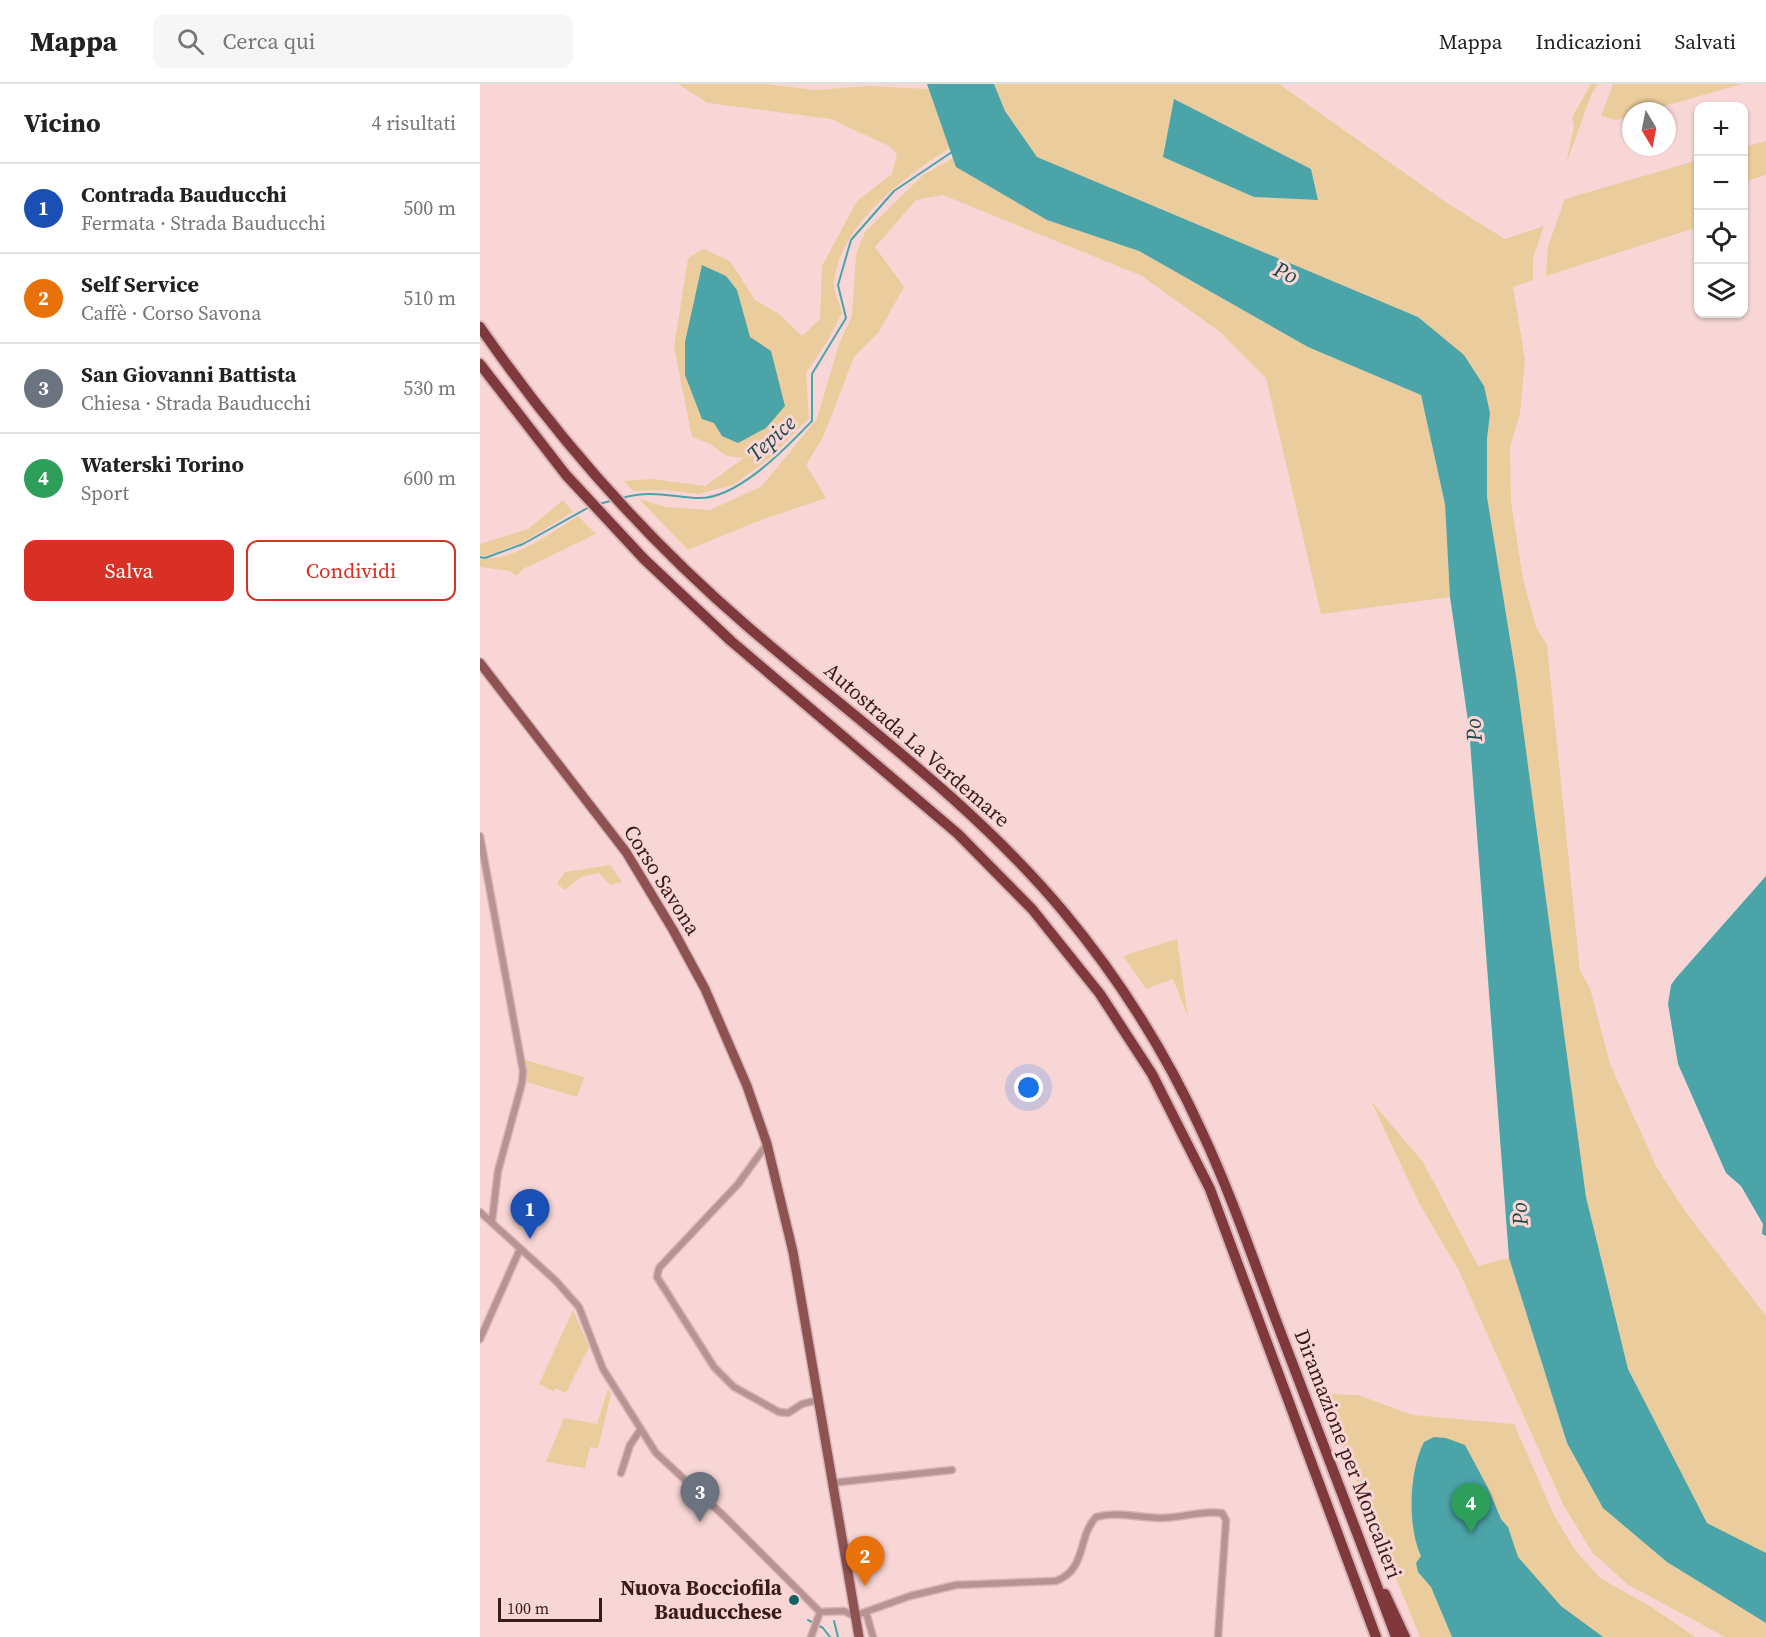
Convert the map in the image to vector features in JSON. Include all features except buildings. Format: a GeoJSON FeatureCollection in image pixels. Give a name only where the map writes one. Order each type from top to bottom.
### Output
{"type":"FeatureCollection","features":[{"type":"Feature","properties":{"kind":"highway","name":"Autostrada La Verdemare"},"geometry":{"type":"LineString","coordinates":[[480,327],[556,429],[630,513],[698,582],[746,625],[929,775],[984,825],[1064,912],[1142,1021],[1186,1098],[1226,1185],[1263,1284]]}},
{"type":"Feature","properties":{"kind":"highway","name":"Autostrada La Verdemare"},"geometry":{"type":"LineString","coordinates":[[480,364],[549,454],[609,523],[731,641],[958,834],[1017,893],[1060,942],[1124,1029],[1169,1105],[1210,1189],[1247,1289]]}},
{"type":"Feature","properties":{"kind":"highway","name":"Diramazione per Moncalieri"},"geometry":{"type":"LineString","coordinates":[[1263,1284],[1396,1637]]}},
{"type":"Feature","properties":{"kind":"highway","name":"Diramazione per Moncalieri"},"geometry":{"type":"LineString","coordinates":[[1247,1289],[1376,1637]]}},
{"type":"Feature","properties":{"kind":"highway"},"geometry":{"type":"LineString","coordinates":[[1369,1565],[1396,1614],[1405,1637]]}},
{"type":"Feature","properties":{"kind":"main road","name":"Corso Savona"},"geometry":{"type":"LineString","coordinates":[[480,663],[626,852],[673,930],[730,1045],[767,1143],[793,1252],[859,1637]]}},
{"type":"Feature","properties":{"kind":"street"},"geometry":{"type":"LineString","coordinates":[[480,836],[523,1071],[522,1083],[498,1172],[492,1221]]}},
{"type":"Feature","properties":{"kind":"street"},"geometry":{"type":"LineString","coordinates":[[767,1143],[738,1184],[659,1268],[657,1277],[720,1377],[779,1413],[788,1413],[802,1404],[818,1400]]}},
{"type":"Feature","properties":{"kind":"street"},"geometry":{"type":"LineString","coordinates":[[480,1212],[556,1281],[579,1308],[603,1369],[656,1454],[725,1517],[820,1612],[844,1611],[854,1616],[910,1596],[947,1586],[1041,1583],[1068,1577],[1080,1560],[1086,1533],[1096,1517],[1118,1514],[1163,1518],[1214,1512],[1222,1513],[1226,1520],[1218,1637]]}},
{"type":"Feature","properties":{"kind":"street"},"geometry":{"type":"LineString","coordinates":[[480,1339],[520,1249]]}},
{"type":"Feature","properties":{"kind":"street"},"geometry":{"type":"LineString","coordinates":[[621,1473],[630,1445],[641,1429]]}},
{"type":"Feature","properties":{"kind":"street"},"geometry":{"type":"LineString","coordinates":[[831,1483],[952,1470]]}},
{"type":"Feature","properties":{"kind":"street"},"geometry":{"type":"LineString","coordinates":[[811,1637],[820,1612]]}},
{"type":"Feature","properties":{"kind":"street"},"geometry":{"type":"LineString","coordinates":[[866,1612],[873,1637]]}},
{"type":"Feature","properties":{"kind":"shaded area"},"geometry":{"type":"Polygon","coordinates":[[[678,84],[767,84],[814,90],[870,86],[929,89],[950,148],[913,173],[877,204],[849,240],[839,260],[834,282],[842,313],[828,340],[806,373],[809,418],[770,458],[733,485],[698,494],[665,490],[633,491],[624,481],[651,479],[705,486],[744,458],[727,456],[710,444],[692,437],[674,347],[688,258],[704,249],[730,261],[755,300],[779,314],[802,336],[820,319],[822,266],[857,201],[892,174],[897,154],[889,146],[831,119],[708,103],[678,84]]]}},
{"type":"Feature","properties":{"kind":"shaded area"},"geometry":{"type":"Polygon","coordinates":[[[994,84],[1279,84],[1447,203],[1505,239],[1544,226],[1533,258],[1533,280],[1513,287],[1525,360],[1520,414],[1510,447],[1511,502],[1523,579],[1536,627],[1547,645],[1580,971],[1590,988],[1610,1064],[1657,1168],[1685,1211],[1766,1316],[1766,1553],[1707,1523],[1628,1369],[1586,1197],[1516,676],[1487,497],[1487,439],[1490,413],[1418,317],[1037,157],[1005,111],[994,84]],[[1174,99],[1254,197],[1318,200],[1311,169],[1174,99]]]}},
{"type":"Feature","properties":{"kind":"shaded area"},"geometry":{"type":"Polygon","coordinates":[[[1591,84],[1598,84],[1592,93],[1566,164],[1574,126],[1572,117],[1591,84]]]}},
{"type":"Feature","properties":{"kind":"shaded area"},"geometry":{"type":"Polygon","coordinates":[[[1613,84],[1742,84],[1676,103],[1622,102],[1622,118],[1616,120],[1601,116],[1613,84]]]}},
{"type":"Feature","properties":{"kind":"shaded area"},"geometry":{"type":"Polygon","coordinates":[[[1766,141],[1766,175],[1748,181],[1748,156],[1748,146],[1766,141]]]}},
{"type":"Feature","properties":{"kind":"shaded area"},"geometry":{"type":"Polygon","coordinates":[[[953,158],[957,167],[1047,220],[1139,251],[1308,347],[1421,395],[1445,504],[1450,597],[1321,614],[1266,378],[1219,331],[1142,276],[943,195],[916,200],[875,247],[904,287],[879,332],[854,357],[823,437],[806,465],[826,498],[758,521],[688,550],[639,499],[666,507],[710,510],[762,486],[817,419],[839,344],[852,316],[856,254],[865,232],[923,175],[953,158]]]}},
{"type":"Feature","properties":{"kind":"shaded area"},"geometry":{"type":"Polygon","coordinates":[[[1694,161],[1694,228],[1546,276],[1548,246],[1565,199],[1694,161]]]}},
{"type":"Feature","properties":{"kind":"shaded area"},"geometry":{"type":"Polygon","coordinates":[[[563,500],[573,512],[523,542],[485,556],[480,555],[480,544],[528,529],[563,500]]]}},
{"type":"Feature","properties":{"kind":"shaded area"},"geometry":{"type":"Polygon","coordinates":[[[578,516],[596,534],[523,569],[517,576],[510,571],[480,567],[480,558],[506,556],[519,551],[578,516]]]}},
{"type":"Feature","properties":{"kind":"shaded area"},"geometry":{"type":"Polygon","coordinates":[[[610,865],[622,882],[610,885],[599,873],[581,877],[565,890],[557,884],[565,872],[610,865]]]}},
{"type":"Feature","properties":{"kind":"shaded area"},"geometry":{"type":"Polygon","coordinates":[[[1177,939],[1188,1017],[1173,979],[1146,989],[1123,956],[1177,939]]]}},
{"type":"Feature","properties":{"kind":"shaded area"},"geometry":{"type":"Polygon","coordinates":[[[525,1060],[584,1077],[577,1097],[527,1082],[525,1060]]]}},
{"type":"Feature","properties":{"kind":"shaded area"},"geometry":{"type":"Polygon","coordinates":[[[1371,1101],[1423,1162],[1478,1266],[1509,1258],[1567,1443],[1667,1562],[1766,1623],[1766,1637],[1725,1637],[1627,1584],[1592,1552],[1563,1504],[1459,1271],[1419,1203],[1371,1101]]]}},
{"type":"Feature","properties":{"kind":"shaded area"},"geometry":{"type":"Polygon","coordinates":[[[573,1310],[589,1347],[566,1393],[556,1388],[553,1391],[539,1384],[573,1310]]]}},
{"type":"Feature","properties":{"kind":"shaded area"},"geometry":{"type":"Polygon","coordinates":[[[608,1389],[611,1394],[598,1448],[590,1447],[585,1468],[546,1462],[564,1418],[597,1424],[608,1389]]]}},
{"type":"Feature","properties":{"kind":"shaded area"},"geometry":{"type":"Polygon","coordinates":[[[1329,1394],[1358,1395],[1413,1415],[1514,1424],[1554,1515],[1575,1550],[1600,1578],[1653,1608],[1695,1637],[1420,1637],[1327,1409],[1329,1394]]]}},
{"type":"Feature","properties":{"kind":"water","name":"Po"},"geometry":{"type":"Polygon","coordinates":[[[927,84],[994,84],[1005,111],[1037,157],[1418,317],[1464,355],[1484,386],[1490,413],[1487,439],[1487,497],[1516,676],[1586,1197],[1628,1369],[1707,1523],[1766,1553],[1766,1623],[1667,1562],[1603,1508],[1567,1443],[1509,1258],[1469,728],[1450,597],[1445,504],[1421,395],[1308,347],[1139,251],[1047,220],[956,167],[927,84]]]}},
{"type":"Feature","properties":{"kind":"water"},"geometry":{"type":"Polygon","coordinates":[[[1174,99],[1311,169],[1318,200],[1254,197],[1163,157],[1174,99]]]}},
{"type":"Feature","properties":{"kind":"water"},"geometry":{"type":"Polygon","coordinates":[[[702,265],[726,276],[737,290],[750,337],[771,351],[785,406],[766,428],[738,443],[722,436],[714,423],[702,419],[685,375],[685,342],[702,265]]]}},
{"type":"Feature","properties":{"kind":"water"},"geometry":{"type":"Polygon","coordinates":[[[1766,876],[1766,1236],[1762,1234],[1763,1224],[1741,1186],[1726,1173],[1678,1064],[1668,1004],[1671,985],[1676,978],[1766,876]]]}},
{"type":"Feature","properties":{"kind":"water"},"geometry":{"type":"Polygon","coordinates":[[[1434,1437],[1446,1438],[1465,1445],[1488,1488],[1501,1519],[1508,1527],[1518,1557],[1561,1606],[1603,1637],[1452,1637],[1431,1587],[1418,1572],[1416,1563],[1421,1556],[1413,1530],[1412,1499],[1415,1468],[1424,1442],[1434,1437]]]}},
{"type":"Feature","properties":{"kind":"waterway","name":"Tepice"},"geometry":{"type":"LineString","coordinates":[[622,498],[650,494],[696,498],[711,497],[727,491],[759,471],[812,421],[812,374],[846,318],[838,285],[851,240],[894,191],[952,152]]}},
{"type":"Feature","properties":{"kind":"waterway","name":"Tepice"},"geometry":{"type":"LineString","coordinates":[[599,504],[614,500]]}},
{"type":"Feature","properties":{"kind":"waterway","name":"Tepice"},"geometry":{"type":"LineString","coordinates":[[480,557],[485,558],[523,544],[591,506]]}},
{"type":"Feature","properties":{"kind":"waterway"},"geometry":{"type":"LineString","coordinates":[[808,1620],[823,1628],[830,1637]]}},
{"type":"Feature","properties":{"kind":"waterway"},"geometry":{"type":"LineString","coordinates":[[834,1621],[838,1637]]}},
{"type":"Feature","properties":{"kind":"place","name":"Contrada Bauducchi"},"geometry":{"type":"Point","coordinates":[530,1239]}},
{"type":"Feature","properties":{"kind":"place","name":"San Giovanni Battista"},"geometry":{"type":"Point","coordinates":[700,1522]}},
{"type":"Feature","properties":{"kind":"place","name":"Waterski Torino"},"geometry":{"type":"Point","coordinates":[1471,1533]}},
{"type":"Feature","properties":{"kind":"place","name":"Self Service"},"geometry":{"type":"Point","coordinates":[865,1586]}},
{"type":"Feature","properties":{"kind":"place","name":"Nuova Bocciofila Bauducchese"},"geometry":{"type":"Point","coordinates":[794,1600]}}]}
